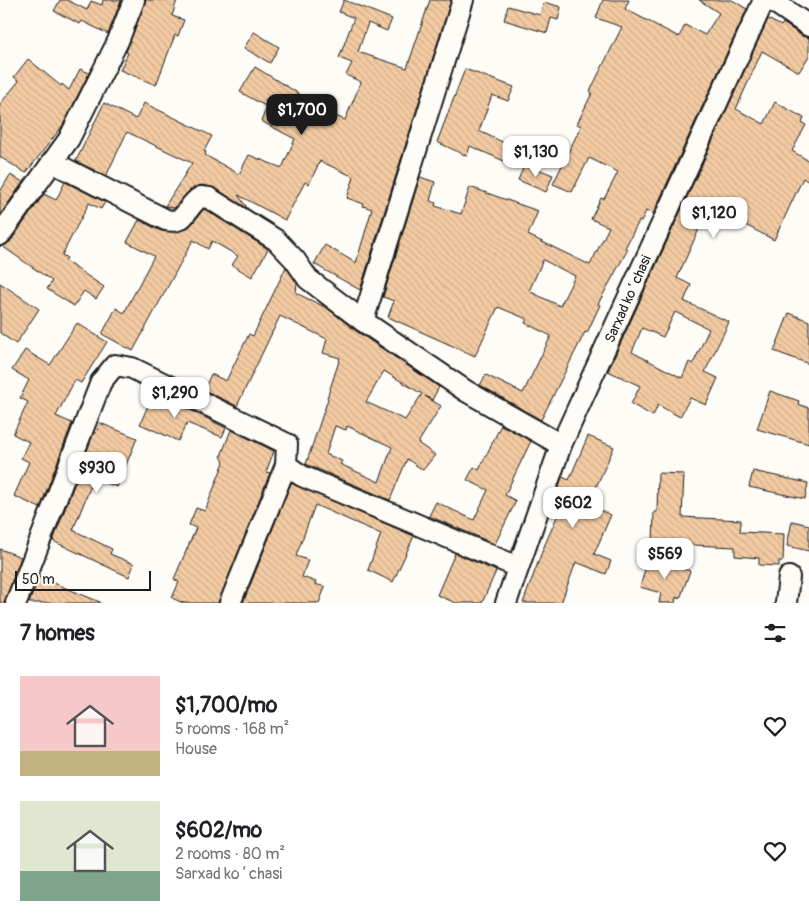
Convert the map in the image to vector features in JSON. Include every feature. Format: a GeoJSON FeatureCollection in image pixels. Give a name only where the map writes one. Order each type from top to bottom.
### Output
{"type":"FeatureCollection","features":[{"type":"Feature","properties":{"kind":"street"},"geometry":{"type":"LineString","coordinates":[[0,235],[69,139],[118,41],[134,0]]}},
{"type":"Feature","properties":{"kind":"street"},"geometry":{"type":"LineString","coordinates":[[363,321],[463,0]]}},
{"type":"Feature","properties":{"kind":"street","name":"Sarxad koʻchasi"},"geometry":{"type":"LineString","coordinates":[[506,603],[561,445],[764,0]]}},
{"type":"Feature","properties":{"kind":"street"},"geometry":{"type":"LineString","coordinates":[[771,0],[809,26]]}},
{"type":"Feature","properties":{"kind":"street"},"geometry":{"type":"LineString","coordinates":[[52,162],[166,220],[174,222],[183,218],[195,200],[201,197],[209,198],[276,240],[295,260],[308,279],[363,321],[466,391],[561,445]]}},
{"type":"Feature","properties":{"kind":"street"},"geometry":{"type":"LineString","coordinates":[[16,603],[101,382],[115,365],[132,368],[287,444],[286,465],[230,603]]}},
{"type":"Feature","properties":{"kind":"street"},"geometry":{"type":"LineString","coordinates":[[286,465],[302,476],[518,567]]}},
{"type":"Feature","properties":{"kind":"street"},"geometry":{"type":"LineString","coordinates":[[786,603],[788,577]]}},
{"type":"Feature","properties":{"kind":"building"},"geometry":{"type":"Polygon","coordinates":[[[60,0],[67,0],[87,10],[91,1],[102,5],[103,0],[121,0],[108,34],[82,21],[80,24],[54,11],[60,0]]]}},
{"type":"Feature","properties":{"kind":"building"},"geometry":{"type":"Polygon","coordinates":[[[146,0],[177,0],[172,16],[184,20],[178,36],[175,35],[156,85],[120,70],[128,53],[126,52],[146,0]]]}},
{"type":"Feature","properties":{"kind":"building"},"geometry":{"type":"Polygon","coordinates":[[[344,0],[392,19],[387,31],[368,23],[358,52],[407,68],[430,0],[451,0],[360,290],[314,264],[325,245],[356,263],[372,209],[347,198],[354,177],[320,161],[309,184],[305,182],[285,220],[238,195],[248,209],[215,188],[202,185],[189,191],[174,208],[165,206],[192,163],[127,132],[106,176],[76,161],[104,103],[136,119],[144,103],[212,136],[204,151],[206,152],[205,155],[239,174],[249,155],[282,168],[295,139],[261,121],[267,107],[240,92],[255,67],[301,95],[298,100],[345,120],[361,82],[346,75],[352,63],[339,58],[354,18],[339,12],[344,0]]]}},
{"type":"Feature","properties":{"kind":"building"},"geometry":{"type":"Polygon","coordinates":[[[603,0],[629,0],[625,9],[679,37],[685,25],[705,35],[719,13],[699,0],[732,0],[747,9],[653,214],[646,211],[641,222],[639,221],[625,248],[628,249],[598,304],[600,305],[587,333],[585,332],[541,420],[480,385],[486,375],[523,393],[551,336],[525,323],[527,319],[498,307],[475,356],[388,317],[394,301],[383,297],[420,177],[435,182],[430,201],[436,203],[435,206],[461,214],[470,187],[538,211],[528,235],[590,265],[609,227],[591,219],[601,198],[604,199],[618,172],[589,158],[572,192],[553,184],[581,126],[577,124],[592,93],[590,91],[622,27],[596,18],[603,0]],[[543,260],[529,291],[560,306],[575,276],[543,260]]]}},
{"type":"Feature","properties":{"kind":"building"},"geometry":{"type":"Polygon","coordinates":[[[544,2],[561,7],[558,20],[551,18],[547,33],[504,20],[508,6],[540,15],[544,2]]]}},
{"type":"Feature","properties":{"kind":"building"},"geometry":{"type":"Polygon","coordinates":[[[768,19],[781,26],[783,23],[802,36],[809,38],[809,56],[799,72],[762,51],[736,109],[764,124],[775,102],[804,118],[802,123],[806,125],[792,151],[809,161],[809,182],[803,178],[774,240],[732,218],[730,221],[708,209],[677,278],[691,285],[684,301],[729,322],[705,372],[718,378],[706,405],[690,398],[680,417],[658,405],[653,416],[631,404],[640,386],[608,371],[768,19]],[[675,312],[663,337],[642,328],[632,352],[682,378],[689,362],[693,364],[709,329],[675,312]]]}},
{"type":"Feature","properties":{"kind":"building"},"geometry":{"type":"Polygon","coordinates":[[[254,32],[279,47],[270,63],[244,48],[254,32]]]}},
{"type":"Feature","properties":{"kind":"building"},"geometry":{"type":"Polygon","coordinates":[[[28,59],[61,86],[62,84],[69,90],[80,69],[89,73],[63,125],[26,173],[0,157],[0,104],[19,81],[14,77],[28,59]]]}},
{"type":"Feature","properties":{"kind":"building"},"geometry":{"type":"Polygon","coordinates":[[[465,69],[514,87],[508,101],[492,95],[479,131],[511,146],[504,161],[470,146],[467,156],[437,142],[465,69]]]}},
{"type":"Feature","properties":{"kind":"building"},"geometry":{"type":"Polygon","coordinates":[[[525,164],[553,175],[546,192],[518,180],[525,164]]]}},
{"type":"Feature","properties":{"kind":"building"},"geometry":{"type":"Polygon","coordinates":[[[10,175],[23,182],[0,215],[0,192],[10,175]]]}},
{"type":"Feature","properties":{"kind":"building"},"geometry":{"type":"Polygon","coordinates":[[[65,182],[105,202],[101,209],[89,203],[62,255],[67,258],[65,261],[104,287],[96,299],[84,291],[74,306],[47,289],[52,281],[2,246],[10,242],[44,194],[56,200],[65,182]]]}},
{"type":"Feature","properties":{"kind":"building"},"geometry":{"type":"Polygon","coordinates":[[[204,209],[268,249],[252,277],[232,265],[238,256],[212,241],[208,249],[193,240],[133,351],[102,334],[116,308],[124,313],[154,256],[127,242],[139,220],[161,231],[176,232],[189,227],[204,209]]]}},
{"type":"Feature","properties":{"kind":"building"},"geometry":{"type":"Polygon","coordinates":[[[286,267],[297,283],[296,293],[327,308],[356,331],[439,387],[432,400],[425,396],[441,406],[418,443],[435,455],[423,470],[407,459],[390,500],[306,464],[340,358],[323,353],[327,339],[280,316],[237,406],[204,390],[211,374],[226,381],[249,334],[253,336],[286,267]],[[384,371],[366,402],[405,420],[422,394],[384,371]],[[335,426],[326,454],[342,461],[340,464],[379,482],[392,447],[347,426],[346,430],[335,426]]]}},
{"type":"Feature","properties":{"kind":"building"},"geometry":{"type":"Polygon","coordinates":[[[0,283],[39,309],[16,344],[0,333],[0,283]]]}},
{"type":"Feature","properties":{"kind":"building"},"geometry":{"type":"Polygon","coordinates":[[[789,313],[809,321],[809,364],[774,351],[789,313]]]}},
{"type":"Feature","properties":{"kind":"building"},"geometry":{"type":"Polygon","coordinates":[[[77,323],[107,342],[81,383],[75,380],[56,416],[72,423],[40,508],[14,496],[29,462],[21,458],[29,442],[13,434],[28,402],[20,398],[29,380],[12,370],[25,350],[50,365],[77,323]]]}},
{"type":"Feature","properties":{"kind":"building"},"geometry":{"type":"Polygon","coordinates":[[[770,391],[799,401],[798,404],[809,408],[809,444],[757,429],[770,391]]]}},
{"type":"Feature","properties":{"kind":"building"},"geometry":{"type":"Polygon","coordinates":[[[154,392],[226,428],[222,437],[187,423],[178,441],[140,424],[154,392]]]}},
{"type":"Feature","properties":{"kind":"building"},"geometry":{"type":"Polygon","coordinates":[[[100,423],[137,438],[117,487],[94,478],[73,530],[112,549],[110,554],[134,564],[129,577],[53,541],[94,432],[96,433],[100,423]]]}},
{"type":"Feature","properties":{"kind":"building"},"geometry":{"type":"Polygon","coordinates":[[[501,425],[531,441],[505,495],[516,501],[495,544],[429,516],[436,502],[474,520],[488,490],[467,480],[474,467],[479,470],[501,425]]]}},
{"type":"Feature","properties":{"kind":"building"},"geometry":{"type":"Polygon","coordinates":[[[231,430],[274,451],[266,472],[270,473],[218,603],[183,603],[172,598],[179,582],[174,579],[196,528],[189,525],[196,508],[205,511],[224,462],[221,456],[231,430]]]}},
{"type":"Feature","properties":{"kind":"building"},"geometry":{"type":"Polygon","coordinates":[[[588,436],[614,447],[588,505],[611,515],[594,554],[611,561],[606,574],[576,562],[561,603],[523,603],[543,549],[566,496],[557,492],[562,477],[569,480],[588,436]]]}},
{"type":"Feature","properties":{"kind":"building"},"geometry":{"type":"Polygon","coordinates":[[[753,471],[808,483],[805,499],[749,487],[753,471]]]}},
{"type":"Feature","properties":{"kind":"building"},"geometry":{"type":"Polygon","coordinates":[[[658,473],[684,474],[682,517],[741,520],[740,532],[784,534],[783,561],[779,561],[779,566],[759,565],[759,558],[735,556],[735,547],[653,543],[654,512],[657,512],[658,473]]]}},
{"type":"Feature","properties":{"kind":"building"},"geometry":{"type":"Polygon","coordinates":[[[291,483],[414,536],[393,582],[368,570],[381,534],[315,505],[296,556],[308,560],[302,577],[325,587],[319,603],[243,603],[291,483]]]}},
{"type":"Feature","properties":{"kind":"building"},"geometry":{"type":"Polygon","coordinates":[[[792,521],[809,525],[809,551],[787,546],[792,521]]]}},
{"type":"Feature","properties":{"kind":"building"},"geometry":{"type":"Polygon","coordinates":[[[0,549],[21,557],[4,603],[0,603],[0,549]]]}},
{"type":"Feature","properties":{"kind":"building"},"geometry":{"type":"Polygon","coordinates":[[[455,553],[496,571],[482,603],[456,603],[437,595],[455,553]]]}},
{"type":"Feature","properties":{"kind":"building"},"geometry":{"type":"Polygon","coordinates":[[[652,558],[690,571],[680,599],[676,597],[675,603],[659,603],[661,593],[640,587],[648,559],[652,561],[652,558]]]}},
{"type":"Feature","properties":{"kind":"building"},"geometry":{"type":"Polygon","coordinates":[[[39,577],[100,602],[100,603],[29,603],[39,577]]]}}]}
